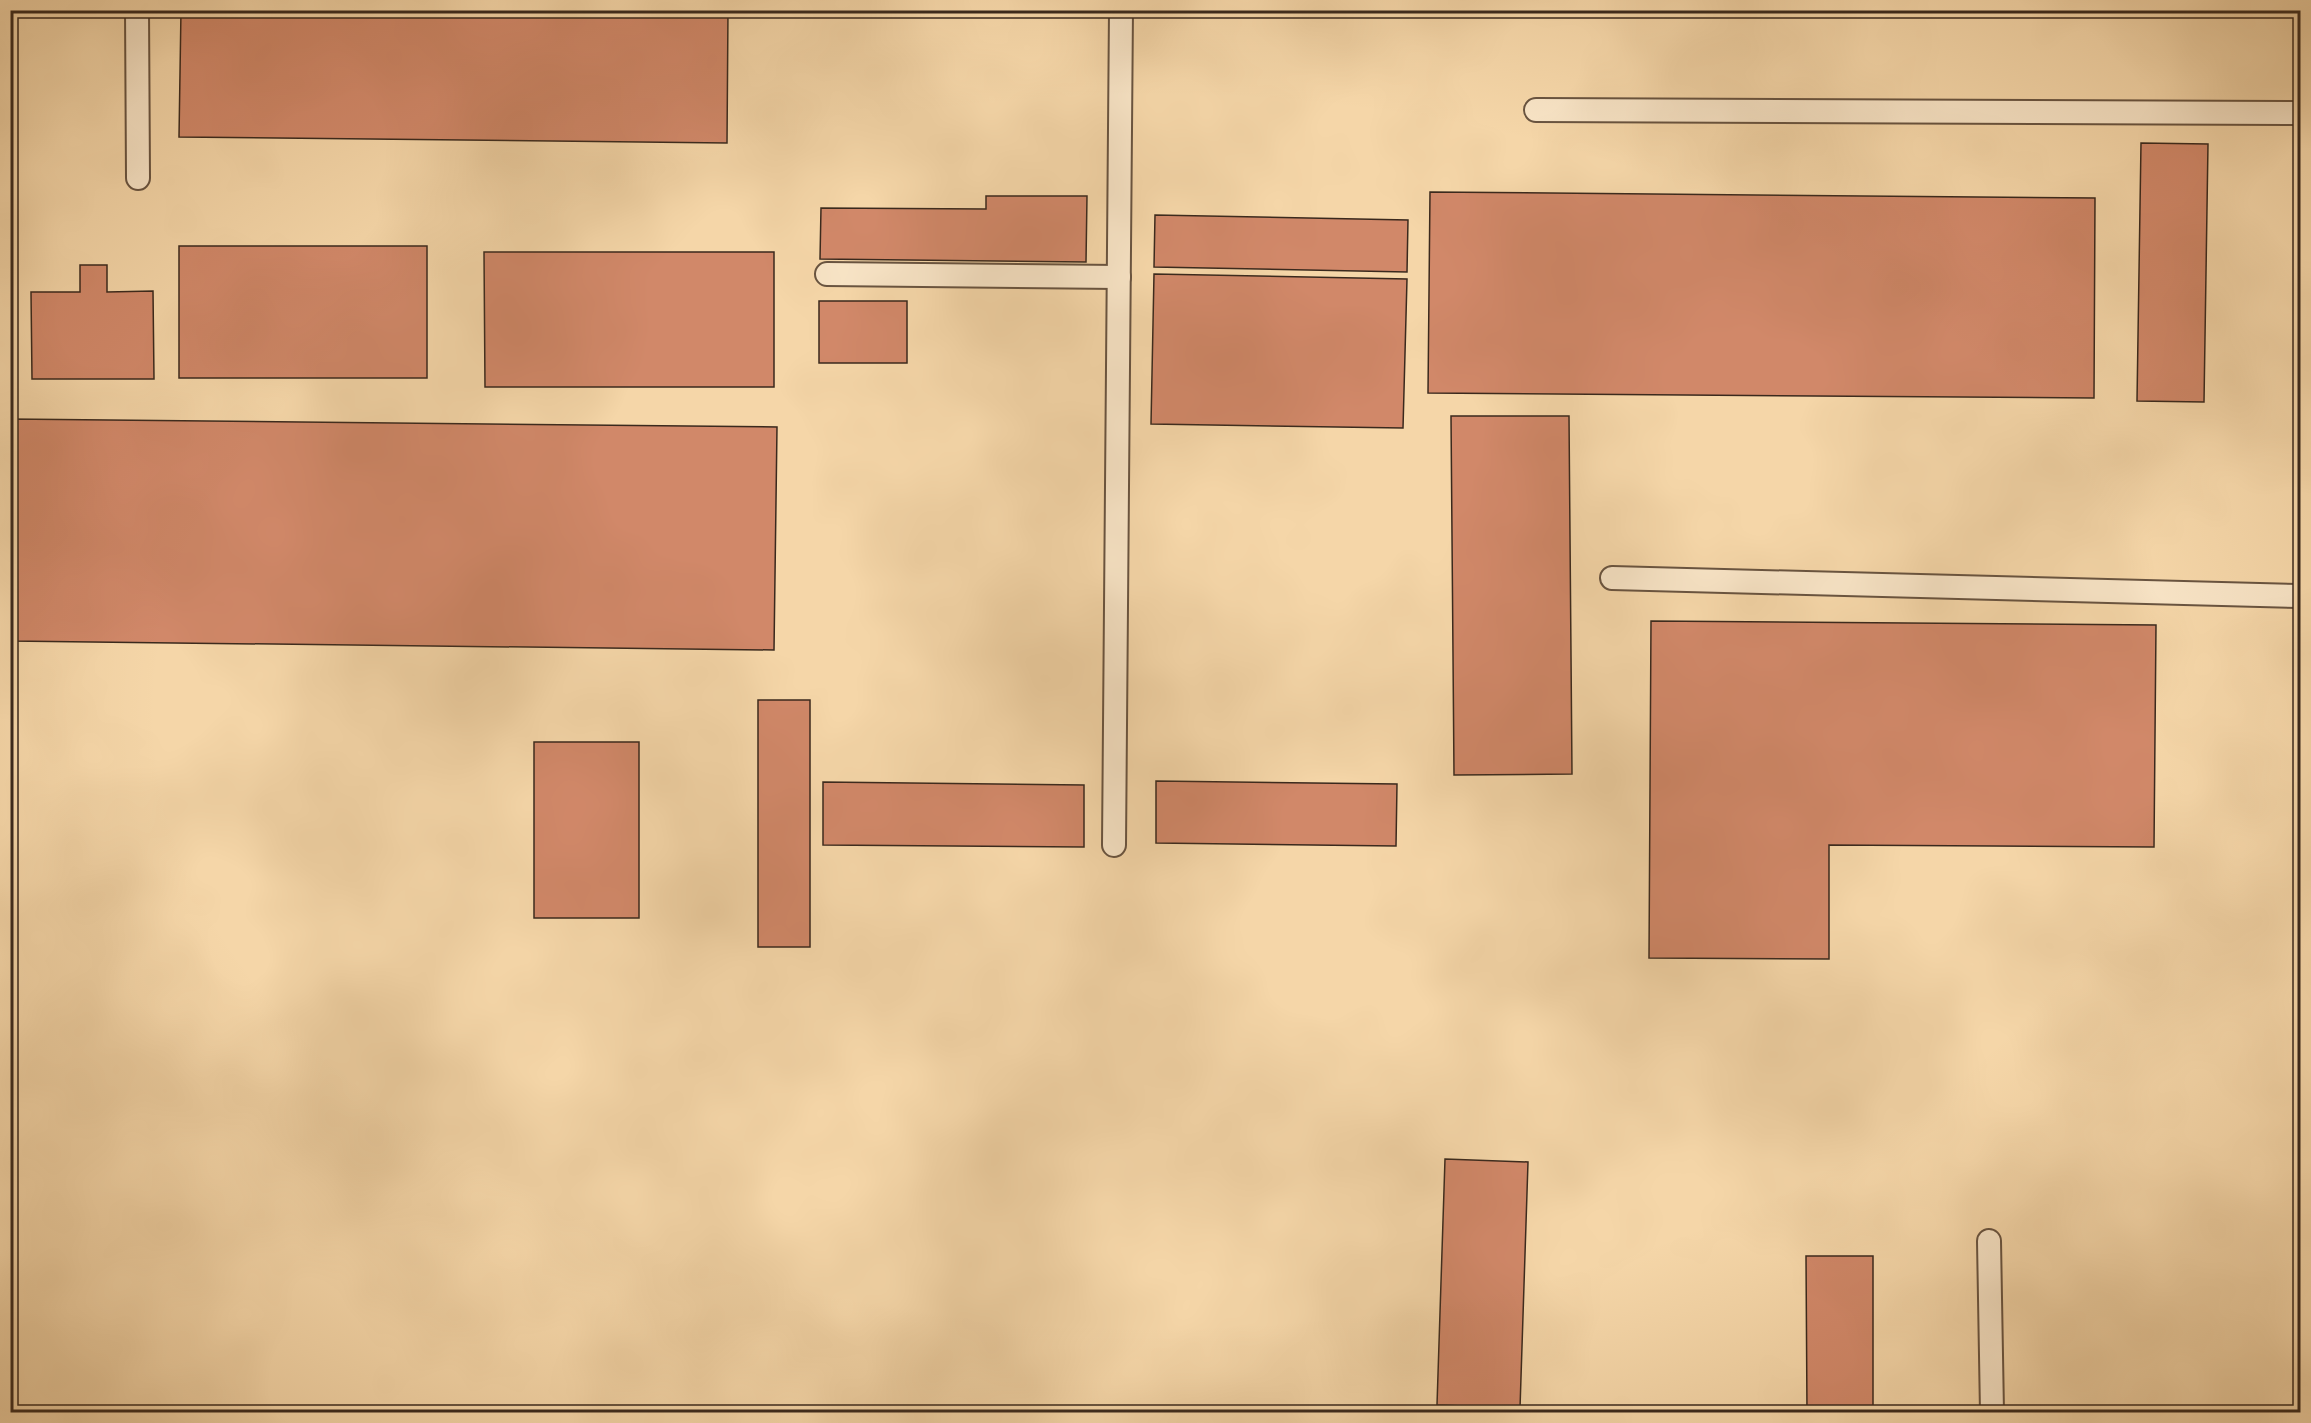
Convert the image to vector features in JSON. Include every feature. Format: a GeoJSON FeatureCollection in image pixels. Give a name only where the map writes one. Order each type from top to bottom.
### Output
{"type":"FeatureCollection","features":[{"type":"Feature","properties":{"kind":"lane"},"geometry":{"type":"LineString","coordinates":[[137,10],[138,178]]}},
{"type":"Feature","properties":{"kind":"lane"},"geometry":{"type":"LineString","coordinates":[[1114,845],[1121,10]]}},
{"type":"Feature","properties":{"kind":"lane"},"geometry":{"type":"LineString","coordinates":[[1536,110],[2301,113]]}},
{"type":"Feature","properties":{"kind":"lane"},"geometry":{"type":"LineString","coordinates":[[827,274],[1119,277]]}},
{"type":"Feature","properties":{"kind":"lane"},"geometry":{"type":"LineString","coordinates":[[1612,578],[2301,596]]}},
{"type":"Feature","properties":{"kind":"lane"},"geometry":{"type":"LineString","coordinates":[[1989,1241],[1992,1413]]}},
{"type":"Feature","properties":{"kind":"building"},"geometry":{"type":"Polygon","coordinates":[[[181,10],[728,10],[727,143],[179,137],[181,10]]]}},
{"type":"Feature","properties":{"kind":"building"},"geometry":{"type":"Polygon","coordinates":[[[2141,143],[2208,144],[2204,402],[2137,401],[2141,143]]]}},
{"type":"Feature","properties":{"kind":"building"},"geometry":{"type":"Polygon","coordinates":[[[1430,192],[2095,198],[2094,398],[1428,393],[1430,192]]]}},
{"type":"Feature","properties":{"kind":"building"},"geometry":{"type":"Polygon","coordinates":[[[986,196],[1087,196],[1086,262],[820,259],[821,208],[986,209],[986,196]]]}},
{"type":"Feature","properties":{"kind":"building"},"geometry":{"type":"Polygon","coordinates":[[[1155,215],[1408,220],[1407,272],[1154,267],[1155,215]]]}},
{"type":"Feature","properties":{"kind":"building"},"geometry":{"type":"Polygon","coordinates":[[[179,246],[427,246],[427,378],[179,378],[179,246]]]}},
{"type":"Feature","properties":{"kind":"building"},"geometry":{"type":"Polygon","coordinates":[[[484,252],[774,252],[774,387],[485,387],[484,252]]]}},
{"type":"Feature","properties":{"kind":"building"},"geometry":{"type":"Polygon","coordinates":[[[80,265],[107,265],[107,292],[153,291],[154,379],[32,379],[31,292],[80,292],[80,265]]]}},
{"type":"Feature","properties":{"kind":"building"},"geometry":{"type":"Polygon","coordinates":[[[1154,274],[1407,279],[1403,428],[1151,424],[1154,274]]]}},
{"type":"Feature","properties":{"kind":"building"},"geometry":{"type":"Polygon","coordinates":[[[819,301],[907,301],[907,363],[819,363],[819,301]]]}},
{"type":"Feature","properties":{"kind":"building"},"geometry":{"type":"Polygon","coordinates":[[[1451,416],[1569,416],[1572,774],[1454,775],[1451,416]]]}},
{"type":"Feature","properties":{"kind":"building"},"geometry":{"type":"Polygon","coordinates":[[[10,419],[777,427],[774,650],[10,641],[10,419]]]}},
{"type":"Feature","properties":{"kind":"building"},"geometry":{"type":"Polygon","coordinates":[[[1651,621],[2156,625],[2154,847],[1829,845],[1829,959],[1649,958],[1651,621]]]}},
{"type":"Feature","properties":{"kind":"building"},"geometry":{"type":"Polygon","coordinates":[[[758,700],[810,700],[810,947],[758,947],[758,700]]]}},
{"type":"Feature","properties":{"kind":"building"},"geometry":{"type":"Polygon","coordinates":[[[534,742],[639,742],[639,918],[534,918],[534,742]]]}},
{"type":"Feature","properties":{"kind":"building"},"geometry":{"type":"Polygon","coordinates":[[[1156,781],[1397,784],[1396,846],[1156,843],[1156,781]]]}},
{"type":"Feature","properties":{"kind":"building"},"geometry":{"type":"Polygon","coordinates":[[[823,782],[1084,785],[1084,847],[823,845],[823,782]]]}},
{"type":"Feature","properties":{"kind":"building"},"geometry":{"type":"Polygon","coordinates":[[[1445,1159],[1528,1162],[1520,1408],[1437,1405],[1445,1159]]]}},
{"type":"Feature","properties":{"kind":"building"},"geometry":{"type":"Polygon","coordinates":[[[1806,1256],[1873,1256],[1873,1412],[1807,1412],[1806,1256]]]}}]}
